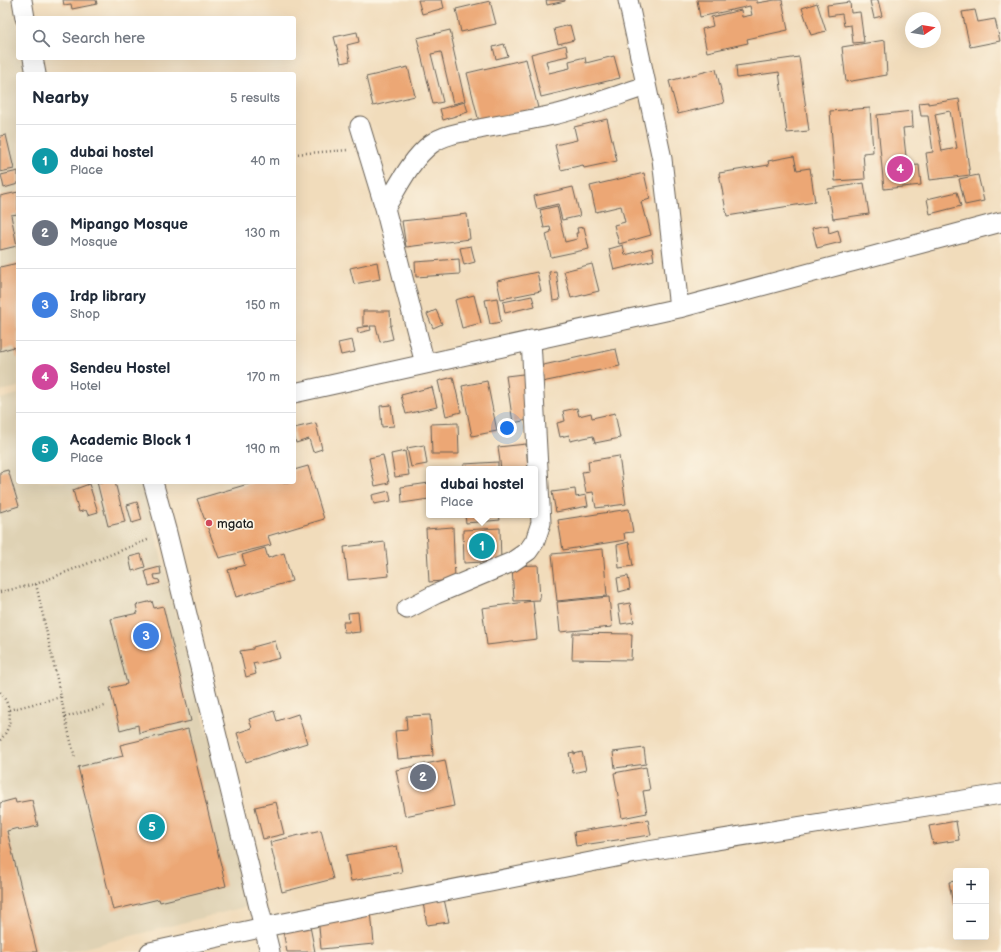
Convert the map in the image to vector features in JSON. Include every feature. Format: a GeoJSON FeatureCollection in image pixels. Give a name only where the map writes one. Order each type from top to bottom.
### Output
{"type":"FeatureCollection","features":[{"type":"Feature","properties":{"kind":"street"},"geometry":{"type":"LineString","coordinates":[[22,0],[25,16]]}},
{"type":"Feature","properties":{"kind":"street"},"geometry":{"type":"LineString","coordinates":[[628,0],[662,159],[679,308]]}},
{"type":"Feature","properties":{"kind":"street"},"geometry":{"type":"LineString","coordinates":[[33,60],[36,72]]}},
{"type":"Feature","properties":{"kind":"street"},"geometry":{"type":"LineString","coordinates":[[385,208],[404,177],[422,152],[442,138],[554,115],[646,86]]}},
{"type":"Feature","properties":{"kind":"street"},"geometry":{"type":"LineString","coordinates":[[360,126],[385,208],[425,364]]}},
{"type":"Feature","properties":{"kind":"street"},"geometry":{"type":"LineString","coordinates":[[296,393],[679,308],[1001,222]]}},
{"type":"Feature","properties":{"kind":"street"},"geometry":{"type":"LineString","coordinates":[[531,340],[537,466]]}},
{"type":"Feature","properties":{"kind":"street"},"geometry":{"type":"LineString","coordinates":[[407,609],[436,594],[512,562],[528,551],[535,541],[540,523],[538,482]]}},
{"type":"Feature","properties":{"kind":"street"},"geometry":{"type":"LineString","coordinates":[[154,484],[270,952]]}},
{"type":"Feature","properties":{"kind":"street"},"geometry":{"type":"LineString","coordinates":[[150,952],[264,927],[636,853],[1001,794]]}},
{"type":"Feature","properties":{"kind":"path"},"geometry":{"type":"LineString","coordinates":[[296,154],[366,148]]}},
{"type":"Feature","properties":{"kind":"path"},"geometry":{"type":"LineString","coordinates":[[0,592],[36,584],[166,533]]}},
{"type":"Feature","properties":{"kind":"path"},"geometry":{"type":"LineString","coordinates":[[36,584],[75,758]]}},
{"type":"Feature","properties":{"kind":"path"},"geometry":{"type":"LineString","coordinates":[[0,692],[9,706],[10,717],[8,727],[0,740]]}},
{"type":"Feature","properties":{"kind":"path"},"geometry":{"type":"LineString","coordinates":[[9,710],[62,697]]}},
{"type":"Feature","properties":{"kind":"path"},"geometry":{"type":"LineString","coordinates":[[65,717],[105,706]]}},
{"type":"Feature","properties":{"kind":"shaded area"},"geometry":{"type":"Polygon","coordinates":[[[0,0],[12,0],[16,17],[16,60],[28,60],[30,72],[16,72],[16,387],[0,391],[0,0]]]}},
{"type":"Feature","properties":{"kind":"shaded area"},"geometry":{"type":"Polygon","coordinates":[[[16,395],[16,484],[143,484],[252,905],[69,952],[0,952],[0,399],[16,395]]]}},
{"type":"Feature","properties":{"kind":"building"},"geometry":{"type":"Polygon","coordinates":[[[63,0],[96,0],[97,4],[72,9],[71,4],[64,5],[63,0]]]}},
{"type":"Feature","properties":{"kind":"building"},"geometry":{"type":"Polygon","coordinates":[[[418,0],[442,0],[444,8],[422,14],[418,0]]]}},
{"type":"Feature","properties":{"kind":"building"},"geometry":{"type":"Polygon","coordinates":[[[546,0],[565,0],[565,1],[547,5],[546,0]]]}},
{"type":"Feature","properties":{"kind":"building"},"geometry":{"type":"Polygon","coordinates":[[[697,0],[757,0],[757,3],[782,0],[788,30],[747,39],[748,43],[707,52],[702,29],[713,26],[711,17],[741,10],[742,17],[752,15],[750,6],[700,17],[697,0]]]}},
{"type":"Feature","properties":{"kind":"building"},"geometry":{"type":"Polygon","coordinates":[[[878,0],[882,16],[874,18],[870,1],[878,0]]]}},
{"type":"Feature","properties":{"kind":"building"},"geometry":{"type":"Polygon","coordinates":[[[490,1],[496,24],[461,32],[456,9],[490,1]]]}},
{"type":"Feature","properties":{"kind":"building"},"geometry":{"type":"Polygon","coordinates":[[[850,2],[851,13],[860,12],[864,42],[853,43],[851,25],[844,26],[842,14],[828,16],[827,5],[850,2]]]}},
{"type":"Feature","properties":{"kind":"building"},"geometry":{"type":"Polygon","coordinates":[[[817,3],[826,31],[811,35],[802,8],[817,3]]]}},
{"type":"Feature","properties":{"kind":"building"},"geometry":{"type":"Polygon","coordinates":[[[975,10],[978,22],[995,19],[1000,41],[970,47],[962,12],[975,10]]]}},
{"type":"Feature","properties":{"kind":"building"},"geometry":{"type":"Polygon","coordinates":[[[570,25],[574,40],[558,44],[554,29],[570,25]]]}},
{"type":"Feature","properties":{"kind":"building"},"geometry":{"type":"Polygon","coordinates":[[[450,30],[465,101],[453,104],[441,52],[431,54],[443,102],[433,104],[417,38],[450,30]]]}},
{"type":"Feature","properties":{"kind":"building"},"geometry":{"type":"Polygon","coordinates":[[[357,32],[359,42],[347,45],[350,61],[341,63],[334,37],[357,32]]]}},
{"type":"Feature","properties":{"kind":"building"},"geometry":{"type":"Polygon","coordinates":[[[885,40],[887,75],[846,82],[842,47],[885,40]]]}},
{"type":"Feature","properties":{"kind":"building"},"geometry":{"type":"Polygon","coordinates":[[[504,44],[508,56],[496,59],[493,47],[504,44]]]}},
{"type":"Feature","properties":{"kind":"building"},"geometry":{"type":"Polygon","coordinates":[[[566,45],[568,56],[546,61],[549,73],[570,68],[569,61],[585,57],[586,63],[614,56],[620,78],[541,97],[531,54],[566,45]]]}},
{"type":"Feature","properties":{"kind":"building"},"geometry":{"type":"Polygon","coordinates":[[[799,57],[809,131],[787,133],[779,72],[737,78],[736,66],[799,57]]]}},
{"type":"Feature","properties":{"kind":"building"},"geometry":{"type":"Polygon","coordinates":[[[526,59],[538,108],[479,122],[467,73],[526,59]]]}},
{"type":"Feature","properties":{"kind":"building"},"geometry":{"type":"Polygon","coordinates":[[[408,67],[415,96],[373,106],[366,77],[408,67]]]}},
{"type":"Feature","properties":{"kind":"building"},"geometry":{"type":"Polygon","coordinates":[[[716,69],[724,103],[678,114],[669,81],[716,69]]]}},
{"type":"Feature","properties":{"kind":"building"},"geometry":{"type":"Polygon","coordinates":[[[959,99],[970,175],[930,180],[926,153],[933,152],[928,116],[921,116],[919,103],[928,102],[928,104],[959,99]],[[950,111],[935,114],[942,151],[957,148],[950,111]]]}},
{"type":"Feature","properties":{"kind":"building"},"geometry":{"type":"Polygon","coordinates":[[[465,102],[468,112],[443,120],[440,109],[465,102]]]}},
{"type":"Feature","properties":{"kind":"building"},"geometry":{"type":"Polygon","coordinates":[[[870,108],[873,152],[863,153],[865,179],[835,181],[830,111],[870,108]]]}},
{"type":"Feature","properties":{"kind":"building"},"geometry":{"type":"Polygon","coordinates":[[[912,111],[913,127],[903,128],[907,166],[919,165],[921,185],[884,189],[877,115],[912,111]]]}},
{"type":"Feature","properties":{"kind":"building"},"geometry":{"type":"Polygon","coordinates":[[[607,119],[617,161],[584,168],[583,165],[561,170],[555,145],[577,140],[574,127],[607,119]]]}},
{"type":"Feature","properties":{"kind":"building"},"geometry":{"type":"Polygon","coordinates":[[[6,135],[14,169],[0,172],[0,136],[6,135]]]}},
{"type":"Feature","properties":{"kind":"building"},"geometry":{"type":"Polygon","coordinates":[[[794,156],[797,170],[810,168],[815,202],[727,216],[719,173],[769,165],[768,161],[794,156]]]}},
{"type":"Feature","properties":{"kind":"building"},"geometry":{"type":"Polygon","coordinates":[[[16,171],[16,185],[4,188],[1,175],[16,171]]]}},
{"type":"Feature","properties":{"kind":"building"},"geometry":{"type":"Polygon","coordinates":[[[644,173],[650,199],[641,202],[651,235],[619,244],[614,225],[625,222],[621,206],[596,212],[590,186],[644,173]]]}},
{"type":"Feature","properties":{"kind":"building"},"geometry":{"type":"Polygon","coordinates":[[[978,175],[984,201],[965,205],[959,179],[978,175]]]}},
{"type":"Feature","properties":{"kind":"building"},"geometry":{"type":"Polygon","coordinates":[[[864,183],[869,214],[833,219],[828,189],[864,183]]]}},
{"type":"Feature","properties":{"kind":"building"},"geometry":{"type":"Polygon","coordinates":[[[573,187],[580,216],[562,220],[558,204],[537,209],[534,196],[573,187]]]}},
{"type":"Feature","properties":{"kind":"building"},"geometry":{"type":"Polygon","coordinates":[[[16,192],[16,214],[11,215],[16,246],[0,250],[0,196],[16,192]]]}},
{"type":"Feature","properties":{"kind":"building"},"geometry":{"type":"Polygon","coordinates":[[[957,192],[961,206],[930,214],[927,199],[957,192]]]}},
{"type":"Feature","properties":{"kind":"building"},"geometry":{"type":"Polygon","coordinates":[[[557,206],[565,242],[577,239],[577,228],[584,227],[589,249],[551,257],[546,234],[551,232],[550,227],[544,228],[540,210],[557,206]]]}},
{"type":"Feature","properties":{"kind":"building"},"geometry":{"type":"Polygon","coordinates":[[[467,214],[470,239],[406,247],[402,221],[467,214]]]}},
{"type":"Feature","properties":{"kind":"building"},"geometry":{"type":"Polygon","coordinates":[[[828,225],[829,233],[838,230],[841,242],[817,248],[812,228],[828,225]]]}},
{"type":"Feature","properties":{"kind":"building"},"geometry":{"type":"Polygon","coordinates":[[[623,245],[625,255],[652,248],[654,260],[614,270],[609,249],[623,245]]]}},
{"type":"Feature","properties":{"kind":"building"},"geometry":{"type":"Polygon","coordinates":[[[471,246],[475,262],[464,265],[460,248],[471,246]]]}},
{"type":"Feature","properties":{"kind":"building"},"geometry":{"type":"Polygon","coordinates":[[[459,259],[460,274],[416,277],[415,262],[459,259]]]}},
{"type":"Feature","properties":{"kind":"building"},"geometry":{"type":"Polygon","coordinates":[[[377,262],[380,279],[354,284],[350,268],[377,262]]]}},
{"type":"Feature","properties":{"kind":"building"},"geometry":{"type":"Polygon","coordinates":[[[16,263],[16,354],[14,347],[0,351],[0,267],[16,263]]]}},
{"type":"Feature","properties":{"kind":"building"},"geometry":{"type":"Polygon","coordinates":[[[592,264],[599,291],[571,298],[564,271],[592,264]]]}},
{"type":"Feature","properties":{"kind":"building"},"geometry":{"type":"Polygon","coordinates":[[[556,271],[560,300],[553,301],[549,272],[556,271]]]}},
{"type":"Feature","properties":{"kind":"building"},"geometry":{"type":"Polygon","coordinates":[[[537,272],[541,291],[501,299],[497,281],[537,272]]]}},
{"type":"Feature","properties":{"kind":"building"},"geometry":{"type":"Polygon","coordinates":[[[474,295],[481,323],[462,328],[455,300],[474,295]]]}},
{"type":"Feature","properties":{"kind":"building"},"geometry":{"type":"Polygon","coordinates":[[[532,296],[535,306],[505,313],[503,302],[532,296]]]}},
{"type":"Feature","properties":{"kind":"building"},"geometry":{"type":"Polygon","coordinates":[[[497,298],[501,322],[490,324],[485,300],[497,298]]]}},
{"type":"Feature","properties":{"kind":"building"},"geometry":{"type":"Polygon","coordinates":[[[436,310],[442,324],[433,328],[427,314],[436,310]]]}},
{"type":"Feature","properties":{"kind":"building"},"geometry":{"type":"Polygon","coordinates":[[[363,311],[390,311],[390,326],[393,339],[380,342],[376,326],[370,326],[371,330],[358,333],[357,328],[369,326],[363,326],[363,311]]]}},
{"type":"Feature","properties":{"kind":"building"},"geometry":{"type":"Polygon","coordinates":[[[352,340],[355,352],[341,355],[338,343],[352,340]]]}},
{"type":"Feature","properties":{"kind":"building"},"geometry":{"type":"Polygon","coordinates":[[[616,349],[620,366],[542,382],[539,366],[616,349]]]}},
{"type":"Feature","properties":{"kind":"building"},"geometry":{"type":"Polygon","coordinates":[[[524,374],[528,420],[513,423],[506,376],[524,374]]]}},
{"type":"Feature","properties":{"kind":"building"},"geometry":{"type":"Polygon","coordinates":[[[453,377],[461,412],[446,416],[438,381],[453,377]]]}},
{"type":"Feature","properties":{"kind":"building"},"geometry":{"type":"Polygon","coordinates":[[[487,381],[497,431],[472,436],[462,386],[487,381]]]}},
{"type":"Feature","properties":{"kind":"building"},"geometry":{"type":"Polygon","coordinates":[[[432,387],[437,407],[406,414],[401,395],[432,387]]]}},
{"type":"Feature","properties":{"kind":"building"},"geometry":{"type":"Polygon","coordinates":[[[391,405],[394,426],[382,427],[380,406],[391,405]]]}},
{"type":"Feature","properties":{"kind":"building"},"geometry":{"type":"Polygon","coordinates":[[[577,408],[579,416],[591,413],[592,418],[615,413],[620,438],[595,443],[593,436],[570,441],[569,435],[560,437],[557,423],[565,421],[563,411],[577,408]]]}},
{"type":"Feature","properties":{"kind":"building"},"geometry":{"type":"Polygon","coordinates":[[[316,423],[322,449],[313,452],[309,439],[296,443],[296,428],[316,423]]]}},
{"type":"Feature","properties":{"kind":"building"},"geometry":{"type":"Polygon","coordinates":[[[458,423],[459,454],[432,454],[431,424],[458,423]]]}},
{"type":"Feature","properties":{"kind":"building"},"geometry":{"type":"Polygon","coordinates":[[[526,444],[528,466],[501,466],[498,447],[526,444]]]}},
{"type":"Feature","properties":{"kind":"building"},"geometry":{"type":"Polygon","coordinates":[[[424,445],[427,464],[411,467],[407,448],[424,445]]]}},
{"type":"Feature","properties":{"kind":"building"},"geometry":{"type":"Polygon","coordinates":[[[405,451],[409,475],[395,477],[391,454],[405,451]]]}},
{"type":"Feature","properties":{"kind":"building"},"geometry":{"type":"Polygon","coordinates":[[[383,455],[389,483],[375,486],[369,458],[383,455]]]}},
{"type":"Feature","properties":{"kind":"building"},"geometry":{"type":"Polygon","coordinates":[[[619,456],[626,504],[596,508],[593,492],[586,493],[582,472],[589,471],[588,461],[619,456]]]}},
{"type":"Feature","properties":{"kind":"building"},"geometry":{"type":"Polygon","coordinates":[[[498,462],[498,466],[464,466],[464,464],[498,462]]]}},
{"type":"Feature","properties":{"kind":"building"},"geometry":{"type":"Polygon","coordinates":[[[308,466],[324,519],[268,536],[271,545],[219,558],[197,499],[248,484],[296,484],[296,469],[308,466]]]}},
{"type":"Feature","properties":{"kind":"building"},"geometry":{"type":"Polygon","coordinates":[[[8,470],[19,506],[0,512],[0,472],[8,470]]]}},
{"type":"Feature","properties":{"kind":"building"},"geometry":{"type":"Polygon","coordinates":[[[426,483],[426,499],[402,503],[401,487],[426,483]]]}},
{"type":"Feature","properties":{"kind":"building"},"geometry":{"type":"Polygon","coordinates":[[[89,484],[98,512],[88,515],[86,510],[79,512],[73,490],[89,484]]]}},
{"type":"Feature","properties":{"kind":"building"},"geometry":{"type":"Polygon","coordinates":[[[98,484],[116,484],[125,522],[108,526],[98,484]]]}},
{"type":"Feature","properties":{"kind":"building"},"geometry":{"type":"Polygon","coordinates":[[[575,489],[576,497],[586,495],[588,506],[556,512],[552,492],[575,489]]]}},
{"type":"Feature","properties":{"kind":"building"},"geometry":{"type":"Polygon","coordinates":[[[389,491],[391,501],[374,504],[372,495],[389,491]]]}},
{"type":"Feature","properties":{"kind":"building"},"geometry":{"type":"Polygon","coordinates":[[[137,502],[142,520],[132,523],[127,505],[137,502]]]}},
{"type":"Feature","properties":{"kind":"building"},"geometry":{"type":"Polygon","coordinates":[[[629,509],[633,532],[624,533],[625,540],[563,550],[558,520],[629,509]]]}},
{"type":"Feature","properties":{"kind":"building"},"geometry":{"type":"Polygon","coordinates":[[[465,518],[500,518],[500,520],[466,523],[465,518]]]}},
{"type":"Feature","properties":{"kind":"building"},"geometry":{"type":"Polygon","coordinates":[[[453,527],[455,580],[429,582],[426,529],[453,527]]]}},
{"type":"Feature","properties":{"kind":"building"},"geometry":{"type":"Polygon","coordinates":[[[500,528],[501,561],[464,563],[463,530],[500,528]]]}},
{"type":"Feature","properties":{"kind":"building"},"geometry":{"type":"Polygon","coordinates":[[[385,542],[389,576],[348,580],[344,547],[385,542]]]}},
{"type":"Feature","properties":{"kind":"building"},"geometry":{"type":"Polygon","coordinates":[[[629,542],[633,566],[619,568],[617,545],[629,542]]]}},
{"type":"Feature","properties":{"kind":"building"},"geometry":{"type":"Polygon","coordinates":[[[265,548],[268,558],[284,553],[292,581],[236,597],[228,570],[245,565],[242,555],[265,548]]]}},
{"type":"Feature","properties":{"kind":"building"},"geometry":{"type":"Polygon","coordinates":[[[603,549],[607,596],[557,601],[552,554],[603,549]]]}},
{"type":"Feature","properties":{"kind":"building"},"geometry":{"type":"Polygon","coordinates":[[[141,554],[145,567],[132,571],[129,557],[141,554]]]}},
{"type":"Feature","properties":{"kind":"building"},"geometry":{"type":"Polygon","coordinates":[[[538,565],[540,600],[514,601],[512,566],[538,565]]]}},
{"type":"Feature","properties":{"kind":"building"},"geometry":{"type":"Polygon","coordinates":[[[160,567],[161,574],[154,575],[155,579],[159,580],[160,583],[149,586],[145,571],[160,567]]]}},
{"type":"Feature","properties":{"kind":"building"},"geometry":{"type":"Polygon","coordinates":[[[628,576],[630,589],[619,592],[617,578],[628,576]]]}},
{"type":"Feature","properties":{"kind":"building"},"geometry":{"type":"Polygon","coordinates":[[[609,597],[612,627],[560,632],[557,602],[609,597]]]}},
{"type":"Feature","properties":{"kind":"building"},"geometry":{"type":"Polygon","coordinates":[[[152,601],[154,608],[163,606],[191,721],[139,733],[138,725],[120,730],[110,688],[127,684],[111,619],[138,613],[136,605],[152,601]]]}},
{"type":"Feature","properties":{"kind":"building"},"geometry":{"type":"Polygon","coordinates":[[[533,601],[537,639],[487,645],[482,608],[533,601]]]}},
{"type":"Feature","properties":{"kind":"building"},"geometry":{"type":"Polygon","coordinates":[[[630,603],[634,622],[621,624],[618,605],[630,603]]]}},
{"type":"Feature","properties":{"kind":"building"},"geometry":{"type":"Polygon","coordinates":[[[358,612],[360,632],[344,632],[343,622],[349,622],[348,613],[358,612]]]}},
{"type":"Feature","properties":{"kind":"building"},"geometry":{"type":"Polygon","coordinates":[[[573,633],[632,634],[631,660],[572,659],[573,633]]]}},
{"type":"Feature","properties":{"kind":"building"},"geometry":{"type":"Polygon","coordinates":[[[275,641],[280,658],[257,664],[257,662],[253,663],[256,674],[246,677],[240,651],[253,649],[253,647],[275,641]]]}},
{"type":"Feature","properties":{"kind":"building"},"geometry":{"type":"Polygon","coordinates":[[[274,711],[277,721],[298,714],[307,743],[246,762],[237,733],[252,728],[249,719],[274,711]]]}},
{"type":"Feature","properties":{"kind":"building"},"geometry":{"type":"Polygon","coordinates":[[[430,715],[433,756],[398,759],[395,731],[407,730],[406,716],[430,715]]]}},
{"type":"Feature","properties":{"kind":"building"},"geometry":{"type":"Polygon","coordinates":[[[188,729],[226,886],[160,902],[159,899],[113,910],[78,767],[123,756],[120,745],[188,729]]]}},
{"type":"Feature","properties":{"kind":"building"},"geometry":{"type":"Polygon","coordinates":[[[644,748],[646,764],[615,768],[613,752],[644,748]]]}},
{"type":"Feature","properties":{"kind":"building"},"geometry":{"type":"Polygon","coordinates":[[[574,752],[574,754],[582,752],[586,770],[573,773],[569,753],[574,752]]]}},
{"type":"Feature","properties":{"kind":"building"},"geometry":{"type":"Polygon","coordinates":[[[445,760],[454,806],[405,816],[396,770],[445,760]]]}},
{"type":"Feature","properties":{"kind":"building"},"geometry":{"type":"Polygon","coordinates":[[[646,767],[650,790],[643,791],[647,813],[622,818],[614,773],[646,767]]]}},
{"type":"Feature","properties":{"kind":"building"},"geometry":{"type":"Polygon","coordinates":[[[15,799],[16,803],[32,800],[38,826],[19,830],[18,828],[7,831],[37,952],[0,952],[0,803],[15,799]]]}},
{"type":"Feature","properties":{"kind":"building"},"geometry":{"type":"Polygon","coordinates":[[[276,802],[284,834],[263,839],[255,807],[276,802]]]}},
{"type":"Feature","properties":{"kind":"building"},"geometry":{"type":"Polygon","coordinates":[[[648,820],[651,835],[576,846],[574,832],[648,820]]]}},
{"type":"Feature","properties":{"kind":"building"},"geometry":{"type":"Polygon","coordinates":[[[956,821],[959,840],[933,844],[929,826],[956,821]]]}},
{"type":"Feature","properties":{"kind":"building"},"geometry":{"type":"Polygon","coordinates":[[[321,830],[333,879],[282,892],[270,842],[321,830]]]}},
{"type":"Feature","properties":{"kind":"building"},"geometry":{"type":"Polygon","coordinates":[[[397,846],[402,872],[351,881],[346,855],[397,846]]]}},
{"type":"Feature","properties":{"kind":"building"},"geometry":{"type":"Polygon","coordinates":[[[953,881],[953,905],[949,882],[953,881]]]}},
{"type":"Feature","properties":{"kind":"building"},"geometry":{"type":"Polygon","coordinates":[[[444,899],[449,922],[427,925],[423,903],[444,899]]]}},
{"type":"Feature","properties":{"kind":"building"},"geometry":{"type":"Polygon","coordinates":[[[371,911],[374,944],[321,949],[318,916],[371,911]]]}},
{"type":"Feature","properties":{"kind":"building"},"geometry":{"type":"Polygon","coordinates":[[[309,921],[315,952],[287,952],[282,926],[309,921]]]}},
{"type":"Feature","properties":{"kind":"place","name":"Sendeu Hostel"},"geometry":{"type":"Point","coordinates":[900,169]}},
{"type":"Feature","properties":{"kind":"place","name":"mgata"},"geometry":{"type":"Point","coordinates":[209,523]}},
{"type":"Feature","properties":{"kind":"place","name":"dubai hostel"},"geometry":{"type":"Point","coordinates":[482,546]}},
{"type":"Feature","properties":{"kind":"place","name":"Irdp library"},"geometry":{"type":"Point","coordinates":[146,636]}},
{"type":"Feature","properties":{"kind":"place","name":"Mipango Mosque"},"geometry":{"type":"Point","coordinates":[423,777]}},
{"type":"Feature","properties":{"kind":"place","name":"Academic Block 1"},"geometry":{"type":"Point","coordinates":[152,827]}}]}
